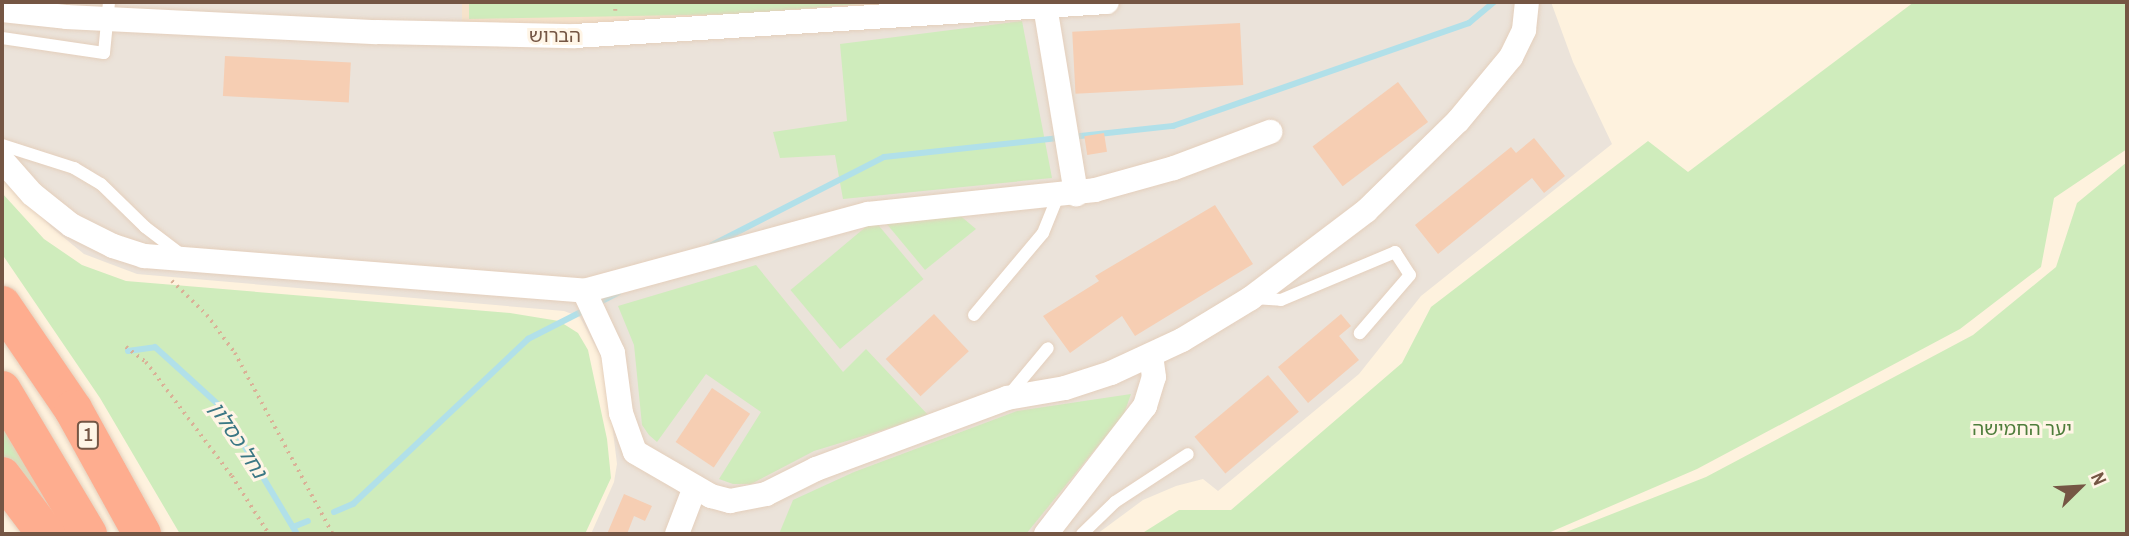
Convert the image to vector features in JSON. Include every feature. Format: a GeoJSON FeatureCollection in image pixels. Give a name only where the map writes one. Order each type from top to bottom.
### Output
{"type":"FeatureCollection","features":[{"type":"Feature","properties":{"kind":"highway","name":"1"},"geometry":{"type":"LineString","coordinates":[[2,303],[73,410],[142,534]]}},
{"type":"Feature","properties":{"kind":"highway"},"geometry":{"type":"LineString","coordinates":[[2,390],[88,534]]}},
{"type":"Feature","properties":{"kind":"highway"},"geometry":{"type":"LineString","coordinates":[[2,476],[46,534]]}},
{"type":"Feature","properties":{"kind":"street","name":"הברוש"},"geometry":{"type":"LineString","coordinates":[[2,10],[108,10],[575,36],[1107,2]]}},
{"type":"Feature","properties":{"kind":"street"},"geometry":{"type":"LineString","coordinates":[[584,291],[613,353],[628,440],[635,452],[695,487],[730,501],[756,497],[816,469],[1007,398],[1081,384],[1151,355],[1251,298],[1366,211],[1451,129],[1511,57],[1524,30],[1527,2]]}},
{"type":"Feature","properties":{"kind":"street"},"geometry":{"type":"LineString","coordinates":[[1045,6],[1067,195]]}},
{"type":"Feature","properties":{"kind":"street"},"geometry":{"type":"LineString","coordinates":[[2,160],[32,194],[71,225],[106,243],[144,256],[584,291],[868,214],[1067,195],[1174,168],[1270,132]]}},
{"type":"Feature","properties":{"kind":"street"},"geometry":{"type":"LineString","coordinates":[[1045,534],[1145,406],[1154,377],[1151,355]]}},
{"type":"Feature","properties":{"kind":"street"},"geometry":{"type":"LineString","coordinates":[[677,534],[695,487]]}},
{"type":"Feature","properties":{"kind":"lane"},"geometry":{"type":"LineString","coordinates":[[2,37],[104,54],[108,10]]}},
{"type":"Feature","properties":{"kind":"lane"},"geometry":{"type":"LineString","coordinates":[[2,145],[74,168],[101,184],[145,228],[191,261]]}},
{"type":"Feature","properties":{"kind":"lane"},"geometry":{"type":"LineString","coordinates":[[974,315],[1043,233],[1067,195]]}},
{"type":"Feature","properties":{"kind":"lane"},"geometry":{"type":"LineString","coordinates":[[1251,298],[1281,300],[1395,252],[1410,275],[1360,333]]}},
{"type":"Feature","properties":{"kind":"lane"},"geometry":{"type":"LineString","coordinates":[[1007,398],[1048,348]]}},
{"type":"Feature","properties":{"kind":"lane"},"geometry":{"type":"LineString","coordinates":[[1082,534],[1138,485],[1188,454]]}},
{"type":"Feature","properties":{"kind":"path"},"geometry":{"type":"LineString","coordinates":[[144,256],[223,335],[332,534]]}},
{"type":"Feature","properties":{"kind":"path"},"geometry":{"type":"LineString","coordinates":[[126,347],[146,362],[232,476],[269,534]]}},
{"type":"Feature","properties":{"kind":"shaded area"},"geometry":{"type":"Polygon","coordinates":[[[2,2],[462,2],[462,24],[501,26],[692,21],[925,2],[1551,2],[1573,62],[1612,144],[1421,296],[1359,374],[1218,491],[1203,479],[1176,486],[1143,500],[1097,534],[591,534],[614,482],[617,464],[605,365],[580,317],[564,311],[137,274],[84,254],[51,227],[2,174],[2,2]]]}},
{"type":"Feature","properties":{"kind":"shaded area"},"geometry":{"type":"Polygon","coordinates":[[[462,2],[925,2],[692,21],[501,26],[462,24],[462,2]]]}},
{"type":"Feature","properties":{"kind":"green space"},"geometry":{"type":"Polygon","coordinates":[[[469,2],[883,2],[741,14],[469,19],[469,2]]]}},
{"type":"Feature","properties":{"kind":"green space"},"geometry":{"type":"Polygon","coordinates":[[[1914,2],[2127,2],[2127,149],[2054,198],[2041,267],[1960,329],[1697,469],[1546,534],[1141,534],[1179,510],[1231,510],[1402,363],[1431,307],[1648,141],[1688,172],[1914,2]]]}},
{"type":"Feature","properties":{"kind":"green space"},"geometry":{"type":"Polygon","coordinates":[[[1022,21],[1052,178],[843,199],[835,155],[780,158],[773,132],[847,121],[840,44],[1022,21]]]}},
{"type":"Feature","properties":{"kind":"green space","name":"יער החמישה"},"geometry":{"type":"Polygon","coordinates":[[[2127,162],[2127,534],[1561,534],[1706,477],[1973,335],[2056,267],[2077,203],[2127,162]]]}},
{"type":"Feature","properties":{"kind":"green space"},"geometry":{"type":"Polygon","coordinates":[[[2,193],[44,239],[82,265],[126,281],[510,313],[559,321],[578,333],[588,350],[607,439],[611,478],[585,534],[180,534],[100,398],[2,254],[2,193]]]}},
{"type":"Feature","properties":{"kind":"green space"},"geometry":{"type":"Polygon","coordinates":[[[957,213],[976,229],[925,270],[881,217],[957,213]]]}},
{"type":"Feature","properties":{"kind":"green space"},"geometry":{"type":"Polygon","coordinates":[[[874,220],[923,279],[840,349],[791,290],[874,220]]]}},
{"type":"Feature","properties":{"kind":"green space"},"geometry":{"type":"Polygon","coordinates":[[[756,265],[843,372],[866,349],[929,416],[814,451],[751,484],[733,484],[719,479],[761,412],[706,374],[657,442],[642,425],[634,345],[618,306],[756,265]]]}},
{"type":"Feature","properties":{"kind":"green space"},"geometry":{"type":"Polygon","coordinates":[[[1131,394],[1124,414],[1026,534],[779,534],[793,500],[854,472],[1017,411],[1131,394]]]}},
{"type":"Feature","properties":{"kind":"green space"},"geometry":{"type":"Polygon","coordinates":[[[2,416],[36,465],[58,531],[2,458],[2,416]]]}},
{"type":"Feature","properties":{"kind":"building"},"geometry":{"type":"Polygon","coordinates":[[[1240,23],[1243,85],[1075,94],[1072,32],[1240,23]]]}},
{"type":"Feature","properties":{"kind":"building"},"geometry":{"type":"Polygon","coordinates":[[[225,56],[351,63],[349,103],[223,96],[225,56]]]}},
{"type":"Feature","properties":{"kind":"building"},"geometry":{"type":"Polygon","coordinates":[[[1398,82],[1428,122],[1343,186],[1313,146],[1398,82]]]}},
{"type":"Feature","properties":{"kind":"building"},"geometry":{"type":"Polygon","coordinates":[[[1104,133],[1107,152],[1087,155],[1084,136],[1104,133]]]}},
{"type":"Feature","properties":{"kind":"building"},"geometry":{"type":"Polygon","coordinates":[[[1534,138],[1565,176],[1544,193],[1532,178],[1438,254],[1415,225],[1511,147],[1516,153],[1534,138]]]}},
{"type":"Feature","properties":{"kind":"building"},"geometry":{"type":"Polygon","coordinates":[[[1215,205],[1253,264],[1135,336],[1122,316],[1070,353],[1043,316],[1099,281],[1095,276],[1215,205]]]}},
{"type":"Feature","properties":{"kind":"building"},"geometry":{"type":"Polygon","coordinates":[[[934,314],[969,351],[921,396],[886,359],[934,314]]]}},
{"type":"Feature","properties":{"kind":"building"},"geometry":{"type":"Polygon","coordinates":[[[1341,314],[1351,326],[1339,336],[1359,360],[1308,403],[1278,367],[1341,314]]]}},
{"type":"Feature","properties":{"kind":"building"},"geometry":{"type":"Polygon","coordinates":[[[1268,375],[1299,412],[1225,473],[1194,437],[1268,375]]]}},
{"type":"Feature","properties":{"kind":"building"},"geometry":{"type":"Polygon","coordinates":[[[712,388],[750,414],[714,468],[676,442],[712,388]]]}},
{"type":"Feature","properties":{"kind":"building"},"geometry":{"type":"Polygon","coordinates":[[[624,494],[652,506],[645,521],[634,516],[627,534],[607,534],[624,494]]]}},
{"type":"Feature","properties":{"kind":"waterway"},"geometry":{"type":"LineString","coordinates":[[1071,137],[1173,126],[1469,23],[1494,2]]}},
{"type":"Feature","properties":{"kind":"waterway"},"geometry":{"type":"LineString","coordinates":[[712,245],[884,157],[1060,138]]}},
{"type":"Feature","properties":{"kind":"waterway"},"geometry":{"type":"LineString","coordinates":[[596,304],[618,293]]}},
{"type":"Feature","properties":{"kind":"waterway"},"geometry":{"type":"LineString","coordinates":[[334,512],[353,504],[528,339],[587,309]]}},
{"type":"Feature","properties":{"kind":"waterway","name":"נחל כסלון"},"geometry":{"type":"LineString","coordinates":[[128,351],[155,347],[221,407],[297,534]]}},
{"type":"Feature","properties":{"kind":"waterway"},"geometry":{"type":"LineString","coordinates":[[293,527],[308,521]]}}]}
